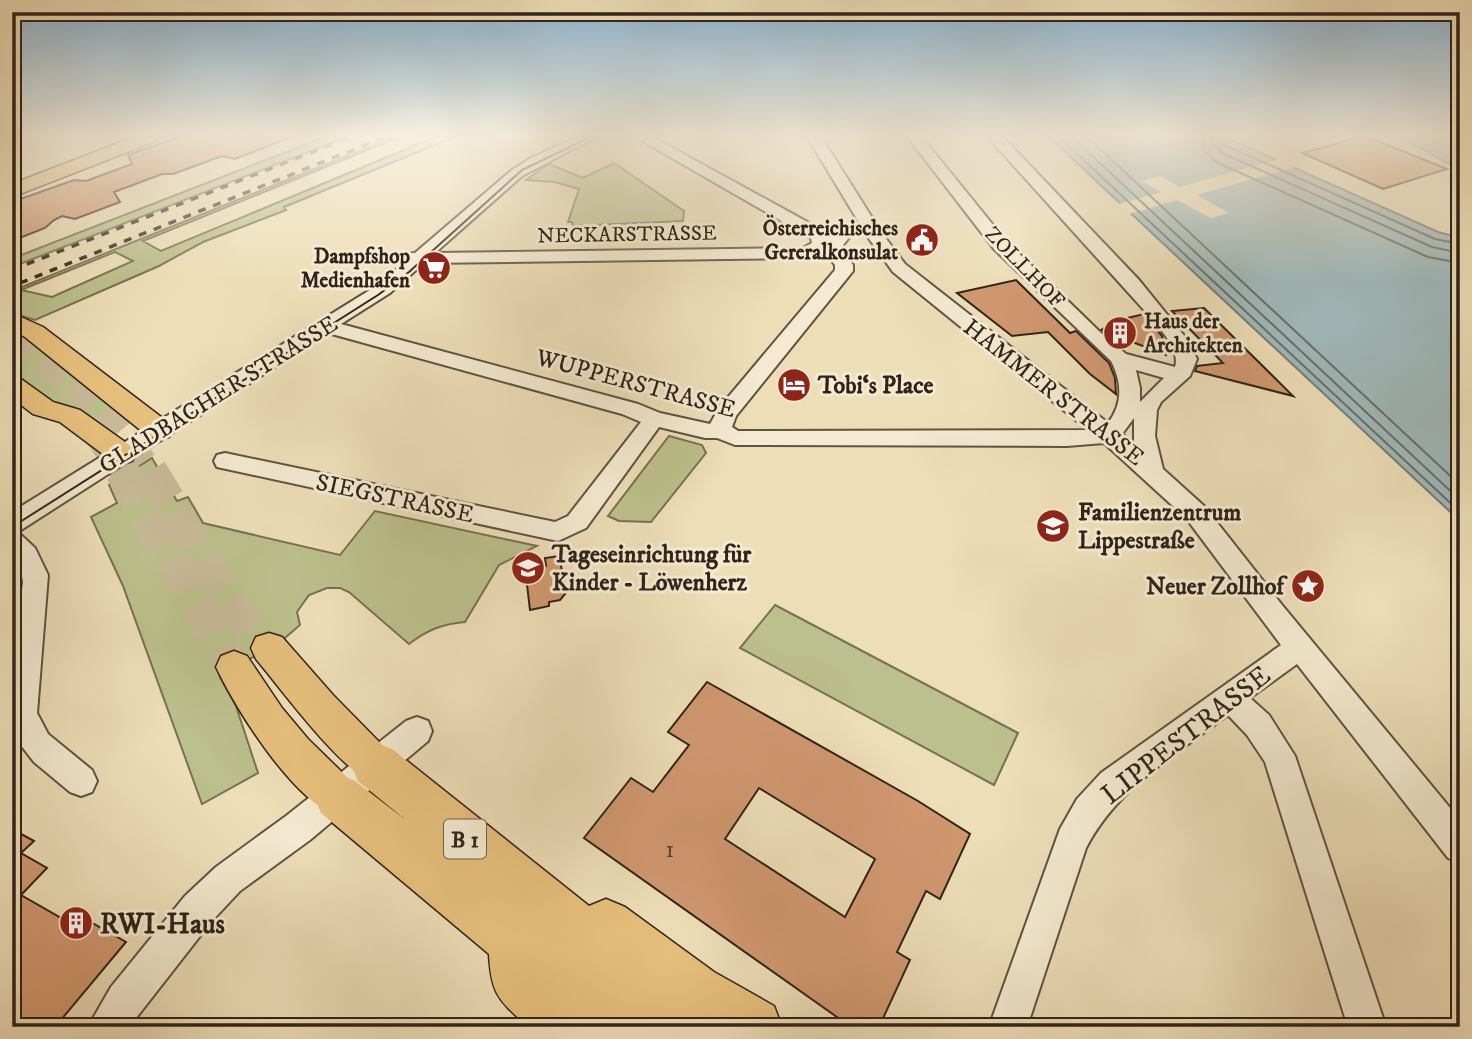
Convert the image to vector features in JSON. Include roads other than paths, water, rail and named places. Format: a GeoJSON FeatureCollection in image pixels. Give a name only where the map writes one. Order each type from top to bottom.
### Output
{"type":"FeatureCollection","features":[{"type":"Feature","properties":{"kind":"highway","name":"B 1"},"geometry":{"type":"LineString","coordinates":[[356,781],[535,927],[689,1027]]}},
{"type":"Feature","properties":{"kind":"highway"},"geometry":{"type":"LineString","coordinates":[[570,1027],[518,979],[535,927],[600,921],[694,992],[753,1027]]}},
{"type":"Feature","properties":{"kind":"highway","name":"B 1"},"geometry":{"type":"LineString","coordinates":[[535,927],[620,1027]]}},
{"type":"Feature","properties":{"kind":"main road"},"geometry":{"type":"LineString","coordinates":[[12,191],[31,183]]}},
{"type":"Feature","properties":{"kind":"main road"},"geometry":{"type":"LineString","coordinates":[[12,320],[34,332],[159,430]]}},
{"type":"Feature","properties":{"kind":"main road"},"geometry":{"type":"LineString","coordinates":[[12,385],[43,408],[70,416],[122,454]]}},
{"type":"Feature","properties":{"kind":"main road","name":"B 1"},"geometry":{"type":"LineString","coordinates":[[269,648],[319,707],[356,781]]}},
{"type":"Feature","properties":{"kind":"main road","name":"B 1"},"geometry":{"type":"LineString","coordinates":[[234,667],[254,704],[307,769],[356,781]]}},
{"type":"Feature","properties":{"kind":"street","name":"GLADBACHER STRASSE"},"geometry":{"type":"LineString","coordinates":[[12,524],[384,289],[505,183]]}},
{"type":"Feature","properties":{"kind":"street"},"geometry":{"type":"LineString","coordinates":[[726,183],[817,234],[870,228]]}},
{"type":"Feature","properties":{"kind":"street","name":"HAMMER STRASSE"},"geometry":{"type":"LineString","coordinates":[[843,183],[885,251],[906,274],[1152,469],[1195,512],[1300,648],[1460,846]]}},
{"type":"Feature","properties":{"kind":"street","name":"ZOLLHOF"},"geometry":{"type":"LineString","coordinates":[[951,183],[1000,246],[1119,358],[1129,374],[1132,392],[1122,422],[1109,435]]}},
{"type":"Feature","properties":{"kind":"street"},"geometry":{"type":"LineString","coordinates":[[1037,183],[1174,333],[1187,358],[1180,374],[1152,398],[1144,416],[1146,448],[1152,469]]}},
{"type":"Feature","properties":{"kind":"street"},"geometry":{"type":"LineString","coordinates":[[721,431],[721,424],[727,413],[844,271],[844,265],[831,249],[846,231]]}},
{"type":"Feature","properties":{"kind":"street","name":"NECKARSTRASSE"},"geometry":{"type":"LineString","coordinates":[[419,260],[807,253],[820,246],[821,238],[817,234]]}},
{"type":"Feature","properties":{"kind":"street"},"geometry":{"type":"LineString","coordinates":[[369,259],[419,260]]}},
{"type":"Feature","properties":{"kind":"street","name":"WUPPERSTRASSE"},"geometry":{"type":"LineString","coordinates":[[325,326],[630,409],[654,419],[705,431],[721,431],[728,436],[741,438],[1074,439],[1109,435]]}},
{"type":"Feature","properties":{"kind":"street","name":"ZOLLHOF"},"geometry":{"type":"LineString","coordinates":[[1119,358],[1159,371],[1180,374]]}},
{"type":"Feature","properties":{"kind":"street","name":"SIEGSTRASSE"},"geometry":{"type":"LineString","coordinates":[[225,461],[552,532],[564,531],[578,522],[654,419]]}},
{"type":"Feature","properties":{"kind":"street"},"geometry":{"type":"LineString","coordinates":[[12,542],[29,557],[35,567],[36,582],[22,713],[25,725],[29,736],[81,781]]}},
{"type":"Feature","properties":{"kind":"street","name":"LIPPESTRASSE"},"geometry":{"type":"LineString","coordinates":[[1008,1027],[1072,841],[1089,810],[1112,784],[1231,699],[1278,661],[1300,648]]}},
{"type":"Feature","properties":{"kind":"street"},"geometry":{"type":"LineString","coordinates":[[1231,699],[1258,725],[1279,756],[1367,1027]]}},
{"type":"Feature","properties":{"kind":"street"},"geometry":{"type":"LineString","coordinates":[[107,1027],[124,1000],[208,899],[228,879],[417,731]]}},
{"type":"Feature","properties":{"kind":"water"},"geometry":{"type":"Polygon","coordinates":[[[1099,183],[1329,183],[1438,232],[1460,238],[1460,521],[1099,183]]]}},
{"type":"Feature","properties":{"kind":"tunnel"},"geometry":{"type":"LineString","coordinates":[[12,338],[89,398],[122,433],[151,473]]}},
{"type":"Feature","properties":{"kind":"tunnel"},"geometry":{"type":"LineString","coordinates":[[95,432],[123,473]]}},
{"type":"Feature","properties":{"kind":"tunnel"},"geometry":{"type":"LineString","coordinates":[[122,471],[234,667]]}},
{"type":"Feature","properties":{"kind":"tunnel"},"geometry":{"type":"LineString","coordinates":[[150,471],[219,585],[269,648]]}},
{"type":"Feature","properties":{"kind":"tram line"},"geometry":{"type":"LineString","coordinates":[[12,527],[378,295],[409,272],[507,183]]}},
{"type":"Feature","properties":{"kind":"railway"},"geometry":{"type":"LineString","coordinates":[[12,270],[232,183]]}},
{"type":"Feature","properties":{"kind":"railway"},"geometry":{"type":"LineString","coordinates":[[25,281],[269,183]]}},
{"type":"Feature","properties":{"kind":"railway"},"geometry":{"type":"LineString","coordinates":[[12,286],[25,281]]}},
{"type":"Feature","properties":{"kind":"railway"},"geometry":{"type":"LineString","coordinates":[[20,283],[25,281]]}},
{"type":"Feature","properties":{"kind":"place","name":"Österreichisches Gereralkonsulat"},"geometry":{"type":"Point","coordinates":[922,240]}},
{"type":"Feature","properties":{"kind":"place","name":"Dampfshop Medienhafen"},"geometry":{"type":"Point","coordinates":[434,268]}},
{"type":"Feature","properties":{"kind":"place","name":"Haus der Architekten"},"geometry":{"type":"Point","coordinates":[1120,333]}},
{"type":"Feature","properties":{"kind":"place","name":"Tobi‘s Place"},"geometry":{"type":"Point","coordinates":[794,385]}},
{"type":"Feature","properties":{"kind":"place","name":"Familienzentrum Lippestraße"},"geometry":{"type":"Point","coordinates":[1053,526]}},
{"type":"Feature","properties":{"kind":"place","name":"Tageseinrichtung für Kinder - Löwenherz"},"geometry":{"type":"Point","coordinates":[528,568]}},
{"type":"Feature","properties":{"kind":"place","name":"Neuer Zollhof"},"geometry":{"type":"Point","coordinates":[1308,586]}},
{"type":"Feature","properties":{"kind":"place","name":"RWI-Haus"},"geometry":{"type":"Point","coordinates":[76,923]}}]}
